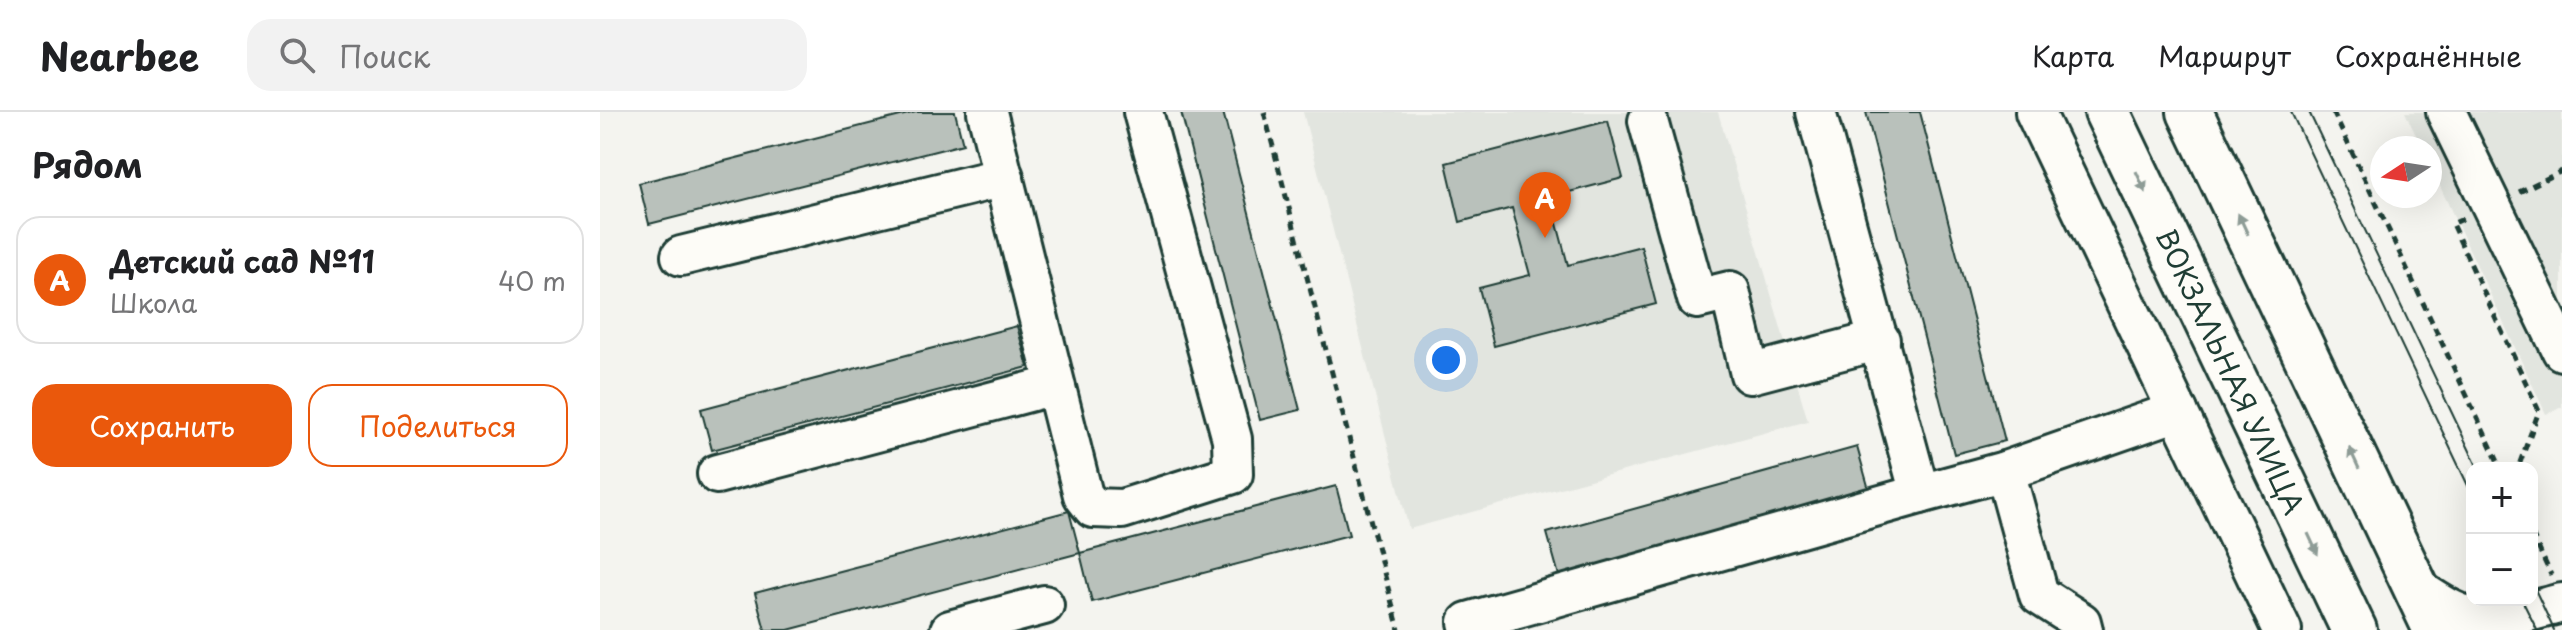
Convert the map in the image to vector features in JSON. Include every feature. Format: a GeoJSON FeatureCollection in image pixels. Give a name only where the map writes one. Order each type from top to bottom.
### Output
{"type":"FeatureCollection","features":[{"type":"Feature","properties":{"kind":"main road","name":"ВОКЗАЛЬНАЯ УЛИЦА"},"geometry":{"type":"LineString","coordinates":[[2107,112],[2354,630]]}},
{"type":"Feature","properties":{"kind":"main road"},"geometry":{"type":"LineString","coordinates":[[2190,112],[2436,630]]}},
{"type":"Feature","properties":{"kind":"lane"},"geometry":{"type":"LineString","coordinates":[[987,112],[1083,495],[1093,508],[1122,509],[1233,474],[1232,439],[1143,112]]}},
{"type":"Feature","properties":{"kind":"lane"},"geometry":{"type":"LineString","coordinates":[[1816,112],[1920,494]]}},
{"type":"Feature","properties":{"kind":"lane"},"geometry":{"type":"LineString","coordinates":[[2035,112],[2282,630]]}},
{"type":"Feature","properties":{"kind":"lane"},"geometry":{"type":"LineString","coordinates":[[2446,112],[2562,351]]}},
{"type":"Feature","properties":{"kind":"lane"},"geometry":{"type":"LineString","coordinates":[[1648,121],[1697,299],[1730,291],[1750,374],[1880,340]]}},
{"type":"Feature","properties":{"kind":"lane"},"geometry":{"type":"LineString","coordinates":[[681,256],[1004,177]]}},
{"type":"Feature","properties":{"kind":"lane"},"geometry":{"type":"LineString","coordinates":[[717,474],[1055,385]]}},
{"type":"Feature","properties":{"kind":"lane"},"geometry":{"type":"LineString","coordinates":[[1470,630],[1468,622],[2005,471],[2178,411]]}},
{"type":"Feature","properties":{"kind":"lane"},"geometry":{"type":"LineString","coordinates":[[2005,471],[2039,595],[2081,622],[2083,630]]}},
{"type":"Feature","properties":{"kind":"lane"},"geometry":{"type":"LineString","coordinates":[[2416,588],[2446,606],[2473,617],[2503,617],[2559,594]]}},
{"type":"Feature","properties":{"kind":"lane"},"geometry":{"type":"LineString","coordinates":[[950,630],[1044,605]]}},
{"type":"Feature","properties":{"kind":"path"},"geometry":{"type":"LineString","coordinates":[[1264,112],[1399,630]]}},
{"type":"Feature","properties":{"kind":"path"},"geometry":{"type":"LineString","coordinates":[[2333,112],[2498,462]]}},
{"type":"Feature","properties":{"kind":"path"},"geometry":{"type":"LineString","coordinates":[[2538,547],[2559,594]]}},
{"type":"Feature","properties":{"kind":"shaded area"},"geometry":{"type":"Polygon","coordinates":[[[1303,112],[1718,112],[1808,421],[1409,529],[1303,112]]]}},
{"type":"Feature","properties":{"kind":"shaded area"},"geometry":{"type":"Polygon","coordinates":[[[2405,112],[2562,112],[2562,407],[2546,414],[2442,191],[2442,136],[2416,136],[2405,112]]]}},
{"type":"Feature","properties":{"kind":"building"},"geometry":{"type":"Polygon","coordinates":[[[916,112],[955,112],[963,144],[649,224],[639,183],[916,112]]]}},
{"type":"Feature","properties":{"kind":"building"},"geometry":{"type":"Polygon","coordinates":[[[1181,112],[1223,112],[1300,410],[1260,420],[1181,112]]]}},
{"type":"Feature","properties":{"kind":"building"},"geometry":{"type":"Polygon","coordinates":[[[1866,112],[1920,112],[2005,441],[1954,454],[1866,112]]]}},
{"type":"Feature","properties":{"kind":"building"},"geometry":{"type":"Polygon","coordinates":[[[1608,121],[1623,178],[1550,197],[1568,265],[1641,246],[1656,304],[1494,346],[1479,288],[1530,275],[1512,208],[1460,222],[1446,163],[1608,121]]]}},
{"type":"Feature","properties":{"kind":"building"},"geometry":{"type":"Polygon","coordinates":[[[1017,326],[1028,367],[712,450],[701,409],[1017,326]]]}},
{"type":"Feature","properties":{"kind":"building"},"geometry":{"type":"Polygon","coordinates":[[[1857,447],[1870,493],[1560,579],[1547,533],[1857,447]]]}},
{"type":"Feature","properties":{"kind":"building"},"geometry":{"type":"Polygon","coordinates":[[[1336,486],[1349,535],[1092,602],[1080,553],[1336,486]]]}},
{"type":"Feature","properties":{"kind":"building"},"geometry":{"type":"Polygon","coordinates":[[[1069,511],[1080,553],[788,630],[765,630],[755,593],[1069,511]]]}},
{"type":"Feature","properties":{"kind":"tram line"},"geometry":{"type":"LineString","coordinates":[[2291,112],[2466,481]]}},
{"type":"Feature","properties":{"kind":"tram line"},"geometry":{"type":"LineString","coordinates":[[2309,112],[2475,462]]}},
{"type":"Feature","properties":{"kind":"tram line"},"geometry":{"type":"LineString","coordinates":[[2538,596],[2554,630]]}},
{"type":"Feature","properties":{"kind":"tram line"},"geometry":{"type":"LineString","coordinates":[[2525,606],[2537,630]]}},
{"type":"Feature","properties":{"kind":"place","name":"Детский сад №11"},"geometry":{"type":"Point","coordinates":[1545,238]}}]}
